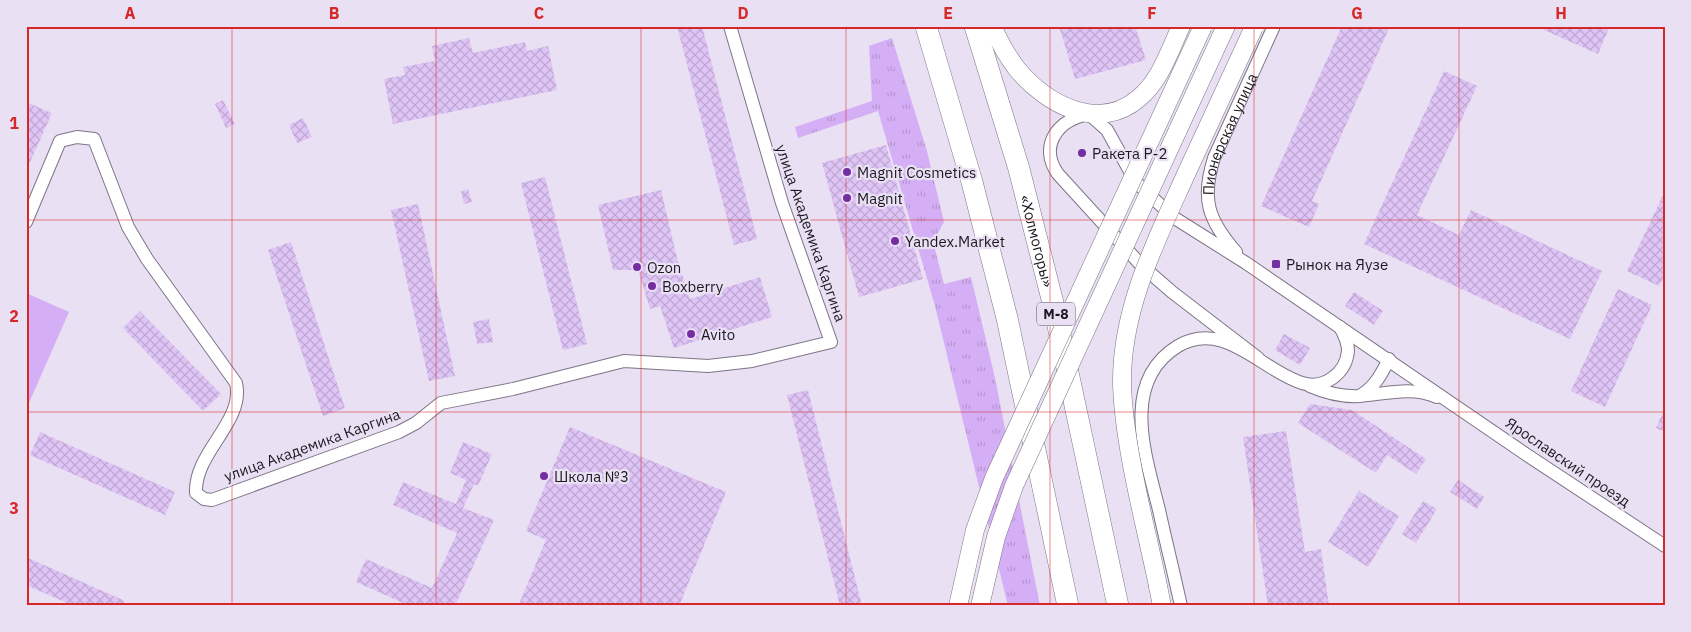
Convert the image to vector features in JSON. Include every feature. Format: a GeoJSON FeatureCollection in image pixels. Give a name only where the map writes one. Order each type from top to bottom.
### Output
{"type":"FeatureCollection","features":[{"type":"Feature","properties":{"kind":"highway"},"geometry":{"type":"LineString","coordinates":[[926,26],[972,182],[1007,318],[1068,606]]}},
{"type":"Feature","properties":{"kind":"highway","name":"«Холмогоры»"},"geometry":{"type":"LineString","coordinates":[[975,26],[1016,160],[1054,306],[1118,606]]}},
{"type":"Feature","properties":{"kind":"main road"},"geometry":{"type":"LineString","coordinates":[[992,26],[1017,68],[1035,87],[1053,101],[1070,109],[1089,114],[1118,111],[1139,98],[1156,78],[1181,26]]}},
{"type":"Feature","properties":{"kind":"main road"},"geometry":{"type":"LineString","coordinates":[[958,606],[975,530],[994,478],[1203,26]]}},
{"type":"Feature","properties":{"kind":"main road"},"geometry":{"type":"LineString","coordinates":[[980,606],[996,537],[1014,486],[1226,26]]}},
{"type":"Feature","properties":{"kind":"main road"},"geometry":{"type":"LineString","coordinates":[[1162,606],[1126,428],[1122,383],[1125,341],[1134,301],[1150,256],[1254,26]]}},
{"type":"Feature","properties":{"kind":"street","name":"улица Академика Каргина"},"geometry":{"type":"LineString","coordinates":[[26,222],[60,141],[77,137],[94,139],[128,228],[147,259],[236,383],[238,397],[234,409],[209,452],[198,476],[196,493],[204,499],[212,500],[399,432],[416,423],[432,408],[441,403],[624,361],[708,366],[752,361],[831,342],[782,204],[730,26]]}},
{"type":"Feature","properties":{"kind":"street","name":"Пионерская улица"},"geometry":{"type":"LineString","coordinates":[[1246,263],[1220,234],[1211,216],[1207,198],[1208,178],[1214,158],[1274,26]]}},
{"type":"Feature","properties":{"kind":"street"},"geometry":{"type":"LineString","coordinates":[[1246,263],[1174,218],[1158,205],[1128,170],[1107,130],[1089,114],[1076,116],[1058,130],[1050,148],[1053,167],[1146,270],[1258,358]]}},
{"type":"Feature","properties":{"kind":"street","name":"Ярославский проезд"},"geometry":{"type":"LineString","coordinates":[[1246,263],[1665,546]]}},
{"type":"Feature","properties":{"kind":"street"},"geometry":{"type":"LineString","coordinates":[[1302,383],[1314,386],[1326,383],[1344,364],[1348,351],[1346,339],[1340,326]]}},
{"type":"Feature","properties":{"kind":"street"},"geometry":{"type":"LineString","coordinates":[[1181,606],[1142,434],[1141,414],[1146,383],[1152,371],[1168,352],[1194,340],[1219,340],[1258,358]]}},
{"type":"Feature","properties":{"kind":"street","name":"Ярославский проезд"},"geometry":{"type":"LineString","coordinates":[[1258,358],[1287,377],[1324,392],[1359,396],[1395,391],[1414,392],[1434,395],[1453,404]]}},
{"type":"Feature","properties":{"kind":"street"},"geometry":{"type":"LineString","coordinates":[[1359,396],[1368,391],[1376,382],[1389,359]]}},
{"type":"Feature","properties":{"kind":"green space"},"geometry":{"type":"Polygon","coordinates":[[[892,38],[927,151],[944,222],[933,242],[944,284],[971,277],[995,378],[1040,606],[1008,606],[935,306],[878,111],[798,138],[795,127],[872,101],[869,46],[892,38]]]}},
{"type":"Feature","properties":{"kind":"green space"},"geometry":{"type":"Polygon","coordinates":[[[26,293],[69,312],[28,405],[26,404],[26,293]]]}},
{"type":"Feature","properties":{"kind":"building"},"geometry":{"type":"Polygon","coordinates":[[[677,26],[702,26],[757,239],[734,245],[677,26]]]}},
{"type":"Feature","properties":{"kind":"building"},"geometry":{"type":"Polygon","coordinates":[[[1059,26],[1135,26],[1146,60],[1075,79],[1059,26]]]}},
{"type":"Feature","properties":{"kind":"building"},"geometry":{"type":"Polygon","coordinates":[[[1342,26],[1390,26],[1312,201],[1319,204],[1309,227],[1261,206],[1342,26]]]}},
{"type":"Feature","properties":{"kind":"building"},"geometry":{"type":"Polygon","coordinates":[[[1535,26],[1610,26],[1598,54],[1535,26]]]}},
{"type":"Feature","properties":{"kind":"building"},"geometry":{"type":"Polygon","coordinates":[[[469,38],[473,53],[525,42],[527,51],[548,46],[557,90],[393,124],[384,79],[405,75],[403,67],[435,61],[432,46],[469,38]]]}},
{"type":"Feature","properties":{"kind":"building"},"geometry":{"type":"Polygon","coordinates":[[[1444,71],[1477,86],[1417,215],[1459,235],[1471,210],[1602,271],[1570,339],[1364,244],[1444,71]]]}},
{"type":"Feature","properties":{"kind":"building"},"geometry":{"type":"Polygon","coordinates":[[[223,100],[235,124],[226,128],[215,104],[223,100]]]}},
{"type":"Feature","properties":{"kind":"building"},"geometry":{"type":"Polygon","coordinates":[[[26,102],[52,113],[26,171],[26,102]]]}},
{"type":"Feature","properties":{"kind":"building"},"geometry":{"type":"Polygon","coordinates":[[[303,118],[312,137],[297,143],[289,125],[303,118]]]}},
{"type":"Feature","properties":{"kind":"building"},"geometry":{"type":"Polygon","coordinates":[[[886,145],[923,279],[859,297],[822,163],[886,145]]]}},
{"type":"Feature","properties":{"kind":"building"},"geometry":{"type":"Polygon","coordinates":[[[545,177],[587,344],[563,350],[521,183],[545,177]]]}},
{"type":"Feature","properties":{"kind":"building"},"geometry":{"type":"Polygon","coordinates":[[[468,189],[472,202],[464,204],[461,191],[468,189]]]}},
{"type":"Feature","properties":{"kind":"building"},"geometry":{"type":"Polygon","coordinates":[[[661,190],[677,258],[690,299],[760,277],[772,317],[674,348],[660,306],[650,309],[638,270],[613,270],[598,205],[661,190]]]}},
{"type":"Feature","properties":{"kind":"building"},"geometry":{"type":"Polygon","coordinates":[[[1665,191],[1665,275],[1659,286],[1627,271],[1665,191]]]}},
{"type":"Feature","properties":{"kind":"building"},"geometry":{"type":"Polygon","coordinates":[[[418,204],[455,376],[429,381],[391,210],[418,204]]]}},
{"type":"Feature","properties":{"kind":"building"},"geometry":{"type":"Polygon","coordinates":[[[291,242],[345,408],[323,416],[268,250],[291,242]]]}},
{"type":"Feature","properties":{"kind":"building"},"geometry":{"type":"Polygon","coordinates":[[[1618,289],[1652,305],[1605,407],[1571,391],[1618,289]]]}},
{"type":"Feature","properties":{"kind":"building"},"geometry":{"type":"Polygon","coordinates":[[[1354,292],[1383,311],[1374,325],[1345,306],[1354,292]]]}},
{"type":"Feature","properties":{"kind":"building"},"geometry":{"type":"Polygon","coordinates":[[[140,311],[221,394],[203,411],[123,328],[140,311]]]}},
{"type":"Feature","properties":{"kind":"building"},"geometry":{"type":"Polygon","coordinates":[[[489,319],[493,342],[477,344],[473,322],[489,319]]]}},
{"type":"Feature","properties":{"kind":"building"},"geometry":{"type":"Polygon","coordinates":[[[1284,334],[1310,348],[1300,365],[1275,350],[1284,334]]]}},
{"type":"Feature","properties":{"kind":"building"},"geometry":{"type":"Polygon","coordinates":[[[808,390],[862,606],[840,606],[787,395],[808,390]]]}},
{"type":"Feature","properties":{"kind":"building"},"geometry":{"type":"Polygon","coordinates":[[[1310,404],[1352,410],[1426,459],[1416,474],[1387,455],[1376,473],[1298,423],[1310,404]]]}},
{"type":"Feature","properties":{"kind":"building"},"geometry":{"type":"Polygon","coordinates":[[[1665,408],[1665,432],[1656,428],[1665,408]]]}},
{"type":"Feature","properties":{"kind":"building"},"geometry":{"type":"Polygon","coordinates":[[[570,427],[726,492],[679,606],[523,606],[519,604],[546,540],[526,531],[570,427]]]}},
{"type":"Feature","properties":{"kind":"building"},"geometry":{"type":"Polygon","coordinates":[[[1286,431],[1305,552],[1321,549],[1329,606],[1268,606],[1243,437],[1286,431]]]}},
{"type":"Feature","properties":{"kind":"building"},"geometry":{"type":"Polygon","coordinates":[[[40,432],[175,492],[165,515],[30,455],[40,432]]]}},
{"type":"Feature","properties":{"kind":"building"},"geometry":{"type":"Polygon","coordinates":[[[463,442],[492,454],[478,486],[474,484],[463,508],[494,520],[455,606],[410,606],[356,582],[366,559],[432,588],[457,533],[393,505],[403,482],[456,504],[466,480],[450,473],[463,442]]]}},
{"type":"Feature","properties":{"kind":"building"},"geometry":{"type":"Polygon","coordinates":[[[1458,480],[1484,497],[1477,509],[1450,492],[1458,480]]]}},
{"type":"Feature","properties":{"kind":"building"},"geometry":{"type":"Polygon","coordinates":[[[1359,491],[1399,516],[1368,567],[1328,542],[1359,491]]]}},
{"type":"Feature","properties":{"kind":"building"},"geometry":{"type":"Polygon","coordinates":[[[1423,501],[1437,509],[1416,543],[1402,534],[1423,501]]]}},
{"type":"Feature","properties":{"kind":"building"},"geometry":{"type":"Polygon","coordinates":[[[26,557],[125,601],[122,606],[74,606],[26,585],[26,557]]]}},
{"type":"Feature","properties":{"kind":"place","name":"Ракета Р-2"},"geometry":{"type":"Point","coordinates":[1082,153]}},
{"type":"Feature","properties":{"kind":"place","name":"Magnit Cosmetics"},"geometry":{"type":"Point","coordinates":[847,172]}},
{"type":"Feature","properties":{"kind":"place","name":"Magnit"},"geometry":{"type":"Point","coordinates":[847,198]}},
{"type":"Feature","properties":{"kind":"place","name":"Yandex.Market"},"geometry":{"type":"Point","coordinates":[895,241]}},
{"type":"Feature","properties":{"kind":"place","name":"Рынок на Яузе"},"geometry":{"type":"Point","coordinates":[1276,264]}},
{"type":"Feature","properties":{"kind":"place","name":"Ozon"},"geometry":{"type":"Point","coordinates":[637,267]}},
{"type":"Feature","properties":{"kind":"place","name":"Boxberry"},"geometry":{"type":"Point","coordinates":[652,286]}},
{"type":"Feature","properties":{"kind":"place","name":"Avito"},"geometry":{"type":"Point","coordinates":[691,334]}},
{"type":"Feature","properties":{"kind":"place","name":"Школа №3"},"geometry":{"type":"Point","coordinates":[544,476]}}]}
